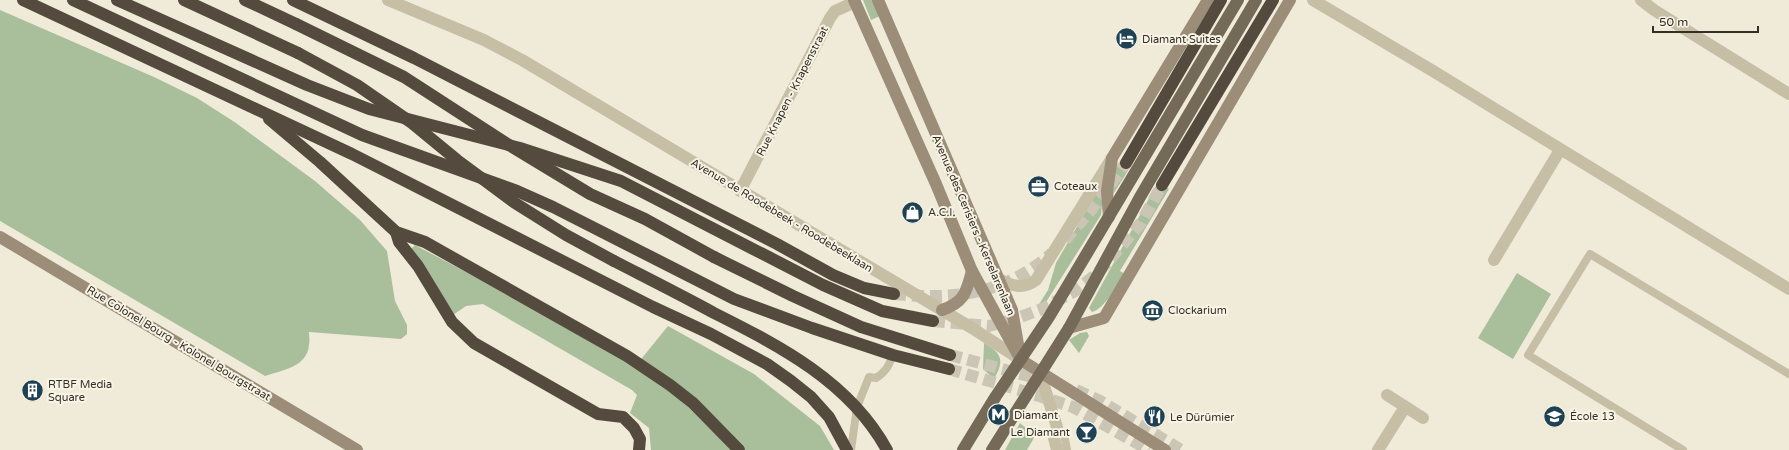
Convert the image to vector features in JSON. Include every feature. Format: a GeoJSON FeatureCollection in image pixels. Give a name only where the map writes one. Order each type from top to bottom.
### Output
{"type":"FeatureCollection","features":[{"type":"Feature","properties":{"kind":"highway"},"geometry":{"type":"LineString","coordinates":[[24,0],[256,108],[424,189],[653,307],[711,334],[767,364],[811,397],[830,417],[847,450]]}},
{"type":"Feature","properties":{"kind":"highway"},"geometry":{"type":"LineString","coordinates":[[73,0],[348,129],[517,191],[553,207],[734,299],[812,328],[893,355],[949,369]]}},
{"type":"Feature","properties":{"kind":"highway"},"geometry":{"type":"LineString","coordinates":[[116,0],[306,85],[369,109],[520,148],[621,181],[823,285],[882,311],[933,321]]}},
{"type":"Feature","properties":{"kind":"highway"},"geometry":{"type":"LineString","coordinates":[[184,0],[298,53],[357,85],[412,123],[457,160],[515,203],[566,235],[771,342],[798,359],[849,398],[857,406],[887,450]]}},
{"type":"Feature","properties":{"kind":"highway"},"geometry":{"type":"LineString","coordinates":[[245,0],[404,77],[509,145],[590,194],[645,219],[793,296],[861,327],[950,355]]}},
{"type":"Feature","properties":{"kind":"highway"},"geometry":{"type":"LineString","coordinates":[[294,0],[435,68],[777,244],[833,275],[864,288],[894,294]]}},
{"type":"Feature","properties":{"kind":"highway"},"geometry":{"type":"LineString","coordinates":[[1126,163],[1221,0]]}},
{"type":"Feature","properties":{"kind":"highway"},"geometry":{"type":"LineString","coordinates":[[1162,185],[1273,0]]}},
{"type":"Feature","properties":{"kind":"highway"},"geometry":{"type":"LineString","coordinates":[[256,108],[320,162],[396,232],[426,242],[626,356],[670,385],[693,403],[739,450]]}},
{"type":"Feature","properties":{"kind":"highway"},"geometry":{"type":"LineString","coordinates":[[396,232],[399,242],[418,266],[452,322],[474,343],[598,414],[623,417],[634,428],[640,439],[639,450]]}},
{"type":"Feature","properties":{"kind":"main road"},"geometry":{"type":"LineString","coordinates":[[963,450],[1046,323],[1238,0]]}},
{"type":"Feature","properties":{"kind":"main road"},"geometry":{"type":"LineString","coordinates":[[992,450],[1069,328],[1140,197],[1256,0]]}},
{"type":"Feature","properties":{"kind":"street","name":"Avenue de Roodebeek - Roodebeeklaan"},"geometry":{"type":"LineString","coordinates":[[388,0],[503,49],[942,310],[1040,373],[1165,450]]}},
{"type":"Feature","properties":{"kind":"street","name":"Avenue des Cerisiers - Kerselarenlaan"},"geometry":{"type":"LineString","coordinates":[[878,0],[1012,310],[1021,360]]}},
{"type":"Feature","properties":{"kind":"street"},"geometry":{"type":"LineString","coordinates":[[997,278],[1007,284],[1022,287],[1029,285],[1036,280],[1208,0]]}},
{"type":"Feature","properties":{"kind":"street"},"geometry":{"type":"LineString","coordinates":[[1069,328],[1104,318],[1290,0]]}},
{"type":"Feature","properties":{"kind":"street"},"geometry":{"type":"LineString","coordinates":[[1312,0],[1433,71],[1789,289]]}},
{"type":"Feature","properties":{"kind":"street"},"geometry":{"type":"LineString","coordinates":[[1641,0],[1660,14],[1789,94]]}},
{"type":"Feature","properties":{"kind":"street","name":"Rue Knapen - Knapenstraat"},"geometry":{"type":"LineString","coordinates":[[740,191],[830,18],[835,11],[854,1]]}},
{"type":"Feature","properties":{"kind":"street","name":"Avenue des Cerisiers - Kerselarenlaan"},"geometry":{"type":"LineString","coordinates":[[854,1],[875,45],[927,167],[936,184],[972,271],[1021,360]]}},
{"type":"Feature","properties":{"kind":"street"},"geometry":{"type":"LineString","coordinates":[[875,45],[894,37]]}},
{"type":"Feature","properties":{"kind":"street"},"geometry":{"type":"LineString","coordinates":[[1494,260],[1560,150]]}},
{"type":"Feature","properties":{"kind":"street"},"geometry":{"type":"LineString","coordinates":[[1109,217],[1108,191],[1112,158]]}},
{"type":"Feature","properties":{"kind":"street","name":"Rue Colonel Bourg - Kolonel Bourgstraat"},"geometry":{"type":"LineString","coordinates":[[0,237],[357,450]]}},
{"type":"Feature","properties":{"kind":"street"},"geometry":{"type":"LineString","coordinates":[[942,310],[952,307],[962,299],[972,271]]}},
{"type":"Feature","properties":{"kind":"street"},"geometry":{"type":"LineString","coordinates":[[1040,373],[1057,427],[1054,438],[1057,450]]}},
{"type":"Feature","properties":{"kind":"street"},"geometry":{"type":"LineString","coordinates":[[1387,395],[1423,418]]}},
{"type":"Feature","properties":{"kind":"street"},"geometry":{"type":"LineString","coordinates":[[1378,450],[1405,407]]}},
{"type":"Feature","properties":{"kind":"lane"},"geometry":{"type":"LineString","coordinates":[[1683,450],[1528,355],[1590,254],[1789,374]]}},
{"type":"Feature","properties":{"kind":"lane"},"geometry":{"type":"LineString","coordinates":[[851,450],[857,406],[869,377],[876,378],[883,374],[887,369],[893,355]]}},
{"type":"Feature","properties":{"kind":"lane"},"geometry":{"type":"LineString","coordinates":[[1057,427],[1064,434],[1067,450]]}},
{"type":"Feature","properties":{"kind":"green space"},"geometry":{"type":"Polygon","coordinates":[[[863,0],[873,0],[880,16],[871,20],[863,0]]]}},
{"type":"Feature","properties":{"kind":"green space"},"geometry":{"type":"Polygon","coordinates":[[[0,10],[154,77],[197,98],[236,123],[315,181],[360,220],[387,251],[395,301],[407,325],[407,334],[401,339],[309,332],[309,345],[307,352],[299,363],[265,376],[0,221],[0,10]]]}},
{"type":"Feature","properties":{"kind":"green space"},"geometry":{"type":"Polygon","coordinates":[[[1121,160],[1131,166],[1112,196],[1116,168],[1121,160]]]}},
{"type":"Feature","properties":{"kind":"green space"},"geometry":{"type":"Polygon","coordinates":[[[1158,182],[1169,189],[1120,271],[1125,274],[1115,290],[1101,307],[1092,312],[1089,308],[1158,182]]]}},
{"type":"Feature","properties":{"kind":"green space"},"geometry":{"type":"Polygon","coordinates":[[[1101,185],[1104,185],[1101,215],[1041,310],[1038,306],[1048,290],[1056,263],[1101,185]]]}},
{"type":"Feature","properties":{"kind":"green space"},"geometry":{"type":"Polygon","coordinates":[[[415,245],[638,363],[668,326],[754,374],[820,426],[834,450],[651,450],[649,428],[630,413],[637,395],[632,390],[483,304],[466,306],[453,315],[411,249],[415,245]]]}},
{"type":"Feature","properties":{"kind":"green space"},"geometry":{"type":"Polygon","coordinates":[[[1517,273],[1551,294],[1513,359],[1478,338],[1517,273]]]}},
{"type":"Feature","properties":{"kind":"green space"},"geometry":{"type":"Polygon","coordinates":[[[1087,332],[1089,336],[1079,353],[1069,340],[1080,333],[1087,332]]]}},
{"type":"Feature","properties":{"kind":"green space"},"geometry":{"type":"Polygon","coordinates":[[[984,343],[995,351],[1000,358],[999,367],[994,379],[983,369],[984,343]]]}},
{"type":"Feature","properties":{"kind":"green space"},"geometry":{"type":"Polygon","coordinates":[[[1020,423],[1035,436],[1027,450],[1005,450],[1020,423]]]}},
{"type":"Feature","properties":{"kind":"tunnel"},"geometry":{"type":"LineString","coordinates":[[1065,240],[1092,209],[1126,163]]}},
{"type":"Feature","properties":{"kind":"tunnel"},"geometry":{"type":"LineString","coordinates":[[933,321],[989,326],[1012,320],[1042,309],[1075,291],[1098,273],[1141,223],[1162,185]]}},
{"type":"Feature","properties":{"kind":"tunnel"},"geometry":{"type":"LineString","coordinates":[[894,294],[937,296],[978,292],[1016,278],[1034,267],[1052,253]]}},
{"type":"Feature","properties":{"kind":"tunnel"},"geometry":{"type":"LineString","coordinates":[[950,355],[1047,381]]}},
{"type":"Feature","properties":{"kind":"tunnel"},"geometry":{"type":"LineString","coordinates":[[949,369],[1073,407],[1149,450]]}},
{"type":"Feature","properties":{"kind":"tunnel"},"geometry":{"type":"LineString","coordinates":[[1076,390],[1102,402],[1181,450]]}},
{"type":"Feature","properties":{"kind":"place","name":"Diamant Suites"},"geometry":{"type":"Point","coordinates":[1126,39]}},
{"type":"Feature","properties":{"kind":"place","name":"Coteaux"},"geometry":{"type":"Point","coordinates":[1039,186]}},
{"type":"Feature","properties":{"kind":"place","name":"A.C.I."},"geometry":{"type":"Point","coordinates":[913,212]}},
{"type":"Feature","properties":{"kind":"place","name":"Clockarium"},"geometry":{"type":"Point","coordinates":[1152,310]}},
{"type":"Feature","properties":{"kind":"place","name":"RTBF Media Square"},"geometry":{"type":"Point","coordinates":[33,390]}},
{"type":"Feature","properties":{"kind":"place","name":"Diamant"},"geometry":{"type":"Point","coordinates":[998,415]}},
{"type":"Feature","properties":{"kind":"place","name":"École 13"},"geometry":{"type":"Point","coordinates":[1555,416]}},
{"type":"Feature","properties":{"kind":"place","name":"Le Dürümier"},"geometry":{"type":"Point","coordinates":[1155,417]}},
{"type":"Feature","properties":{"kind":"place","name":"Le Diamant"},"geometry":{"type":"Point","coordinates":[1086,432]}}]}
